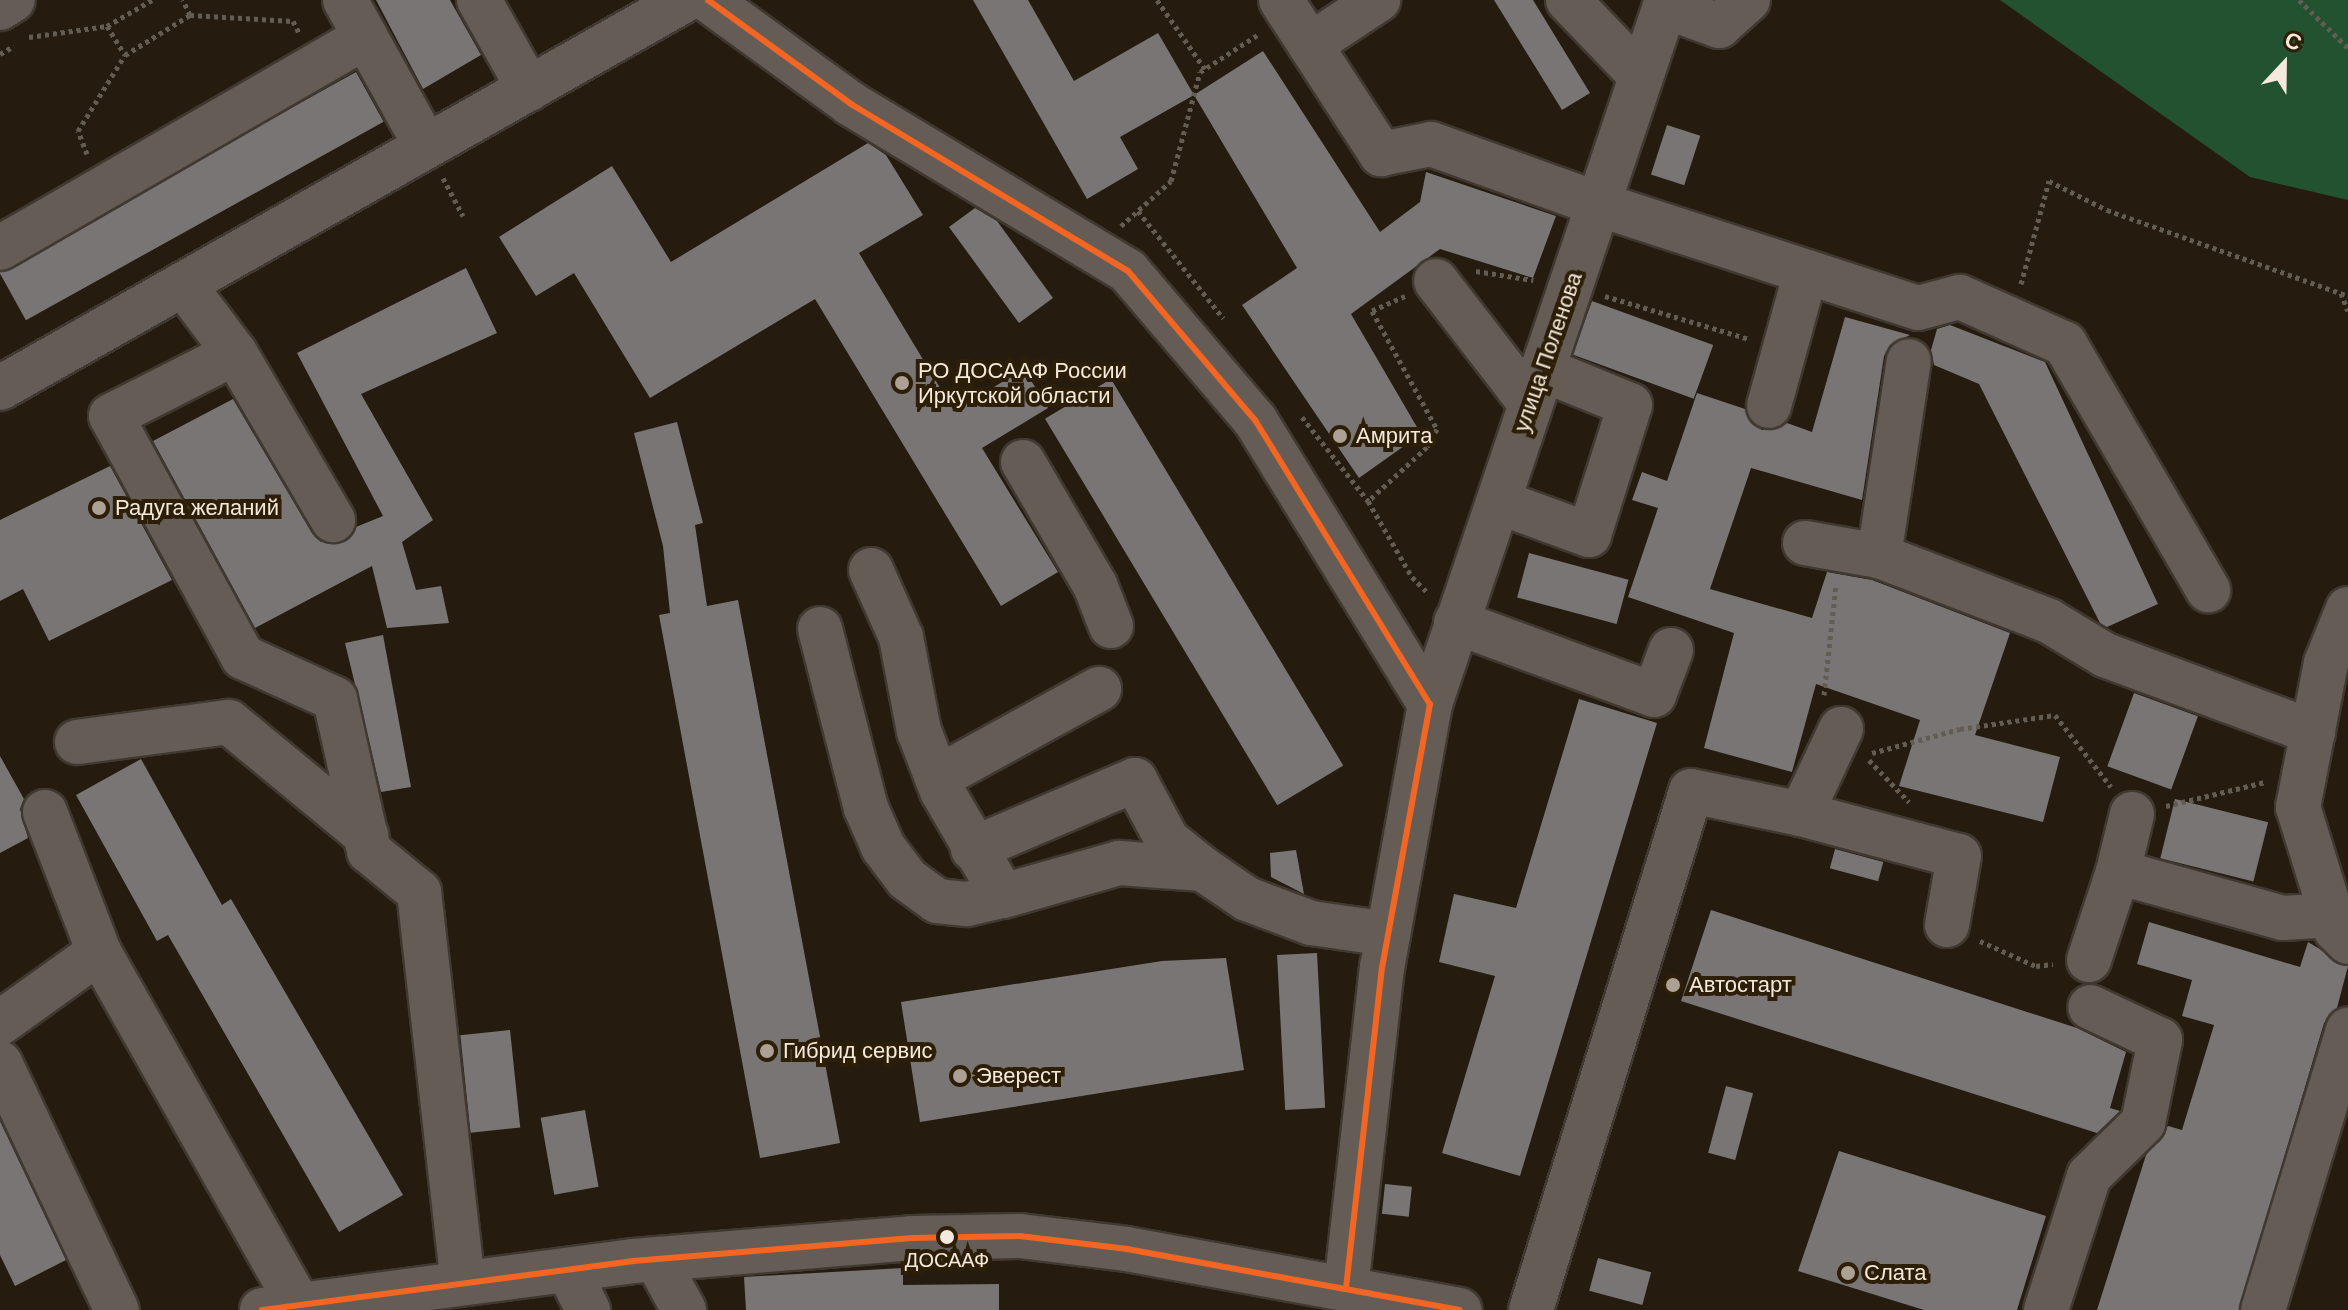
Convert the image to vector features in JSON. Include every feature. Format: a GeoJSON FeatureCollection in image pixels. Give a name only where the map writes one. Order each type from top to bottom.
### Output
{"type":"FeatureCollection","features":[{"type":"Feature","properties":{"kind":"street"},"geometry":{"type":"LineString","coordinates":[[0,8],[13,0]]}},
{"type":"Feature","properties":{"kind":"street"},"geometry":{"type":"LineString","coordinates":[[479,0],[529,89]]}},
{"type":"Feature","properties":{"kind":"street"},"geometry":{"type":"LineString","coordinates":[[18,378],[685,0]]}},
{"type":"Feature","properties":{"kind":"street"},"geometry":{"type":"LineString","coordinates":[[708,0],[851,104],[1128,271],[1255,420],[1430,704]]}},
{"type":"Feature","properties":{"kind":"street"},"geometry":{"type":"LineString","coordinates":[[1378,0],[1294,20],[1381,154],[1431,144],[1598,204],[1918,308],[1960,297],[2065,344],[2208,590]]}},
{"type":"Feature","properties":{"kind":"street"},"geometry":{"type":"LineString","coordinates":[[1568,0],[1641,76]]}},
{"type":"Feature","properties":{"kind":"street"},"geometry":{"type":"LineString","coordinates":[[1666,3],[1719,26],[1748,0]]}},
{"type":"Feature","properties":{"kind":"street","name":"улица Поленова"},"geometry":{"type":"LineString","coordinates":[[1346,1287],[1388,934],[1430,704],[1666,3]]}},
{"type":"Feature","properties":{"kind":"street"},"geometry":{"type":"LineString","coordinates":[[0,248],[315,66],[356,18],[426,146]]}},
{"type":"Feature","properties":{"kind":"street"},"geometry":{"type":"LineString","coordinates":[[1769,406],[1806,272]]}},
{"type":"Feature","properties":{"kind":"street"},"geometry":{"type":"LineString","coordinates":[[1436,281],[1536,386],[1630,405],[1589,535],[1499,502]]}},
{"type":"Feature","properties":{"kind":"street"},"geometry":{"type":"LineString","coordinates":[[183,284],[235,353],[333,520]]}},
{"type":"Feature","properties":{"kind":"street"},"geometry":{"type":"LineString","coordinates":[[235,353],[111,416],[243,657],[335,699],[369,851],[419,892],[463,1283]]}},
{"type":"Feature","properties":{"kind":"street"},"geometry":{"type":"LineString","coordinates":[[1879,556],[1909,361]]}},
{"type":"Feature","properties":{"kind":"street"},"geometry":{"type":"LineString","coordinates":[[1023,462],[1095,585],[1111,626]]}},
{"type":"Feature","properties":{"kind":"street"},"geometry":{"type":"LineString","coordinates":[[1805,543],[1879,556],[2049,621],[2105,655],[2309,752]]}},
{"type":"Feature","properties":{"kind":"street"},"geometry":{"type":"LineString","coordinates":[[871,570],[901,637],[919,731],[937,778],[973,849],[1003,896]]}},
{"type":"Feature","properties":{"kind":"street"},"geometry":{"type":"LineString","coordinates":[[2118,872],[2283,918],[2340,929],[2298,807],[2326,663],[2348,609]]}},
{"type":"Feature","properties":{"kind":"street"},"geometry":{"type":"LineString","coordinates":[[1456,622],[1654,695],[1671,650]]}},
{"type":"Feature","properties":{"kind":"street"},"geometry":{"type":"LineString","coordinates":[[820,629],[866,808],[883,847],[907,879],[937,901],[967,904],[1119,863],[1203,869]]}},
{"type":"Feature","properties":{"kind":"street"},"geometry":{"type":"LineString","coordinates":[[937,778],[1099,689]]}},
{"type":"Feature","properties":{"kind":"street"},"geometry":{"type":"LineString","coordinates":[[77,742],[229,722],[366,835]]}},
{"type":"Feature","properties":{"kind":"street"},"geometry":{"type":"LineString","coordinates":[[1801,814],[1852,742]]}},
{"type":"Feature","properties":{"kind":"street"},"geometry":{"type":"LineString","coordinates":[[973,849],[1135,780],[1167,840],[1247,899],[1311,923],[1388,934]]}},
{"type":"Feature","properties":{"kind":"street"},"geometry":{"type":"LineString","coordinates":[[1531,1310],[1691,791],[1801,814],[1959,856],[1947,925]]}},
{"type":"Feature","properties":{"kind":"street"},"geometry":{"type":"LineString","coordinates":[[45,812],[99,952],[281,1308],[656,1259],[912,1238],[1020,1236],[1346,1287],[1459,1310]]}},
{"type":"Feature","properties":{"kind":"street"},"geometry":{"type":"LineString","coordinates":[[2089,960],[2118,872],[2132,814]]}},
{"type":"Feature","properties":{"kind":"street"},"geometry":{"type":"LineString","coordinates":[[0,1023],[99,952]]}},
{"type":"Feature","properties":{"kind":"street"},"geometry":{"type":"LineString","coordinates":[[2046,1310],[2089,1176],[2143,1123],[2160,1040],[2090,1007]]}},
{"type":"Feature","properties":{"kind":"street"},"geometry":{"type":"LineString","coordinates":[[2263,1310],[2348,1030]]}},
{"type":"Feature","properties":{"kind":"street"},"geometry":{"type":"LineString","coordinates":[[0,1063],[117,1310]]}},
{"type":"Feature","properties":{"kind":"street"},"geometry":{"type":"LineString","coordinates":[[656,1259],[684,1310]]}},
{"type":"Feature","properties":{"kind":"street"},"geometry":{"type":"LineString","coordinates":[[568,1270],[588,1310]]}},
{"type":"Feature","properties":{"kind":"path"},"geometry":{"type":"LineString","coordinates":[[0,54],[29,37],[107,26],[152,0]]}},
{"type":"Feature","properties":{"kind":"path"},"geometry":{"type":"LineString","coordinates":[[183,0],[190,15]]}},
{"type":"Feature","properties":{"kind":"path"},"geometry":{"type":"LineString","coordinates":[[1157,0],[1205,69]]}},
{"type":"Feature","properties":{"kind":"path"},"geometry":{"type":"LineString","coordinates":[[2299,0],[2348,48]]}},
{"type":"Feature","properties":{"kind":"path"},"geometry":{"type":"LineString","coordinates":[[101,190],[78,131],[125,55],[190,15],[293,21],[315,66]]}},
{"type":"Feature","properties":{"kind":"path"},"geometry":{"type":"LineString","coordinates":[[1093,250],[1171,181],[1200,72],[1294,20]]}},
{"type":"Feature","properties":{"kind":"path"},"geometry":{"type":"LineString","coordinates":[[107,26],[125,55]]}},
{"type":"Feature","properties":{"kind":"path"},"geometry":{"type":"LineString","coordinates":[[2012,320],[2049,181],[2107,210],[2345,294],[2348,311]]}},
{"type":"Feature","properties":{"kind":"path"},"geometry":{"type":"LineString","coordinates":[[1456,622],[1412,577],[1368,501],[1427,447],[1437,429],[1372,311],[1458,269],[1570,286],[1784,350]]}},
{"type":"Feature","properties":{"kind":"path"},"geometry":{"type":"LineString","coordinates":[[1852,742],[2055,715],[2132,814],[2309,752]]}},
{"type":"Feature","properties":{"kind":"path"},"geometry":{"type":"LineString","coordinates":[[1947,925],[2036,966],[2089,960]]}},
{"type":"Feature","properties":{"kind":"green space"},"geometry":{"type":"Polygon","coordinates":[[[2000,0],[2348,0],[2348,200],[2250,177],[2000,0]]]}},
{"type":"Feature","properties":{"kind":"building"},"geometry":{"type":"Polygon","coordinates":[[[376,0],[450,0],[481,55],[423,89],[376,0]]]}},
{"type":"Feature","properties":{"kind":"building"},"geometry":{"type":"Polygon","coordinates":[[[973,0],[1028,0],[1074,81],[1158,33],[1194,95],[1120,137],[1138,169],[1087,199],[973,0]]]}},
{"type":"Feature","properties":{"kind":"building"},"geometry":{"type":"Polygon","coordinates":[[[1494,0],[1533,0],[1590,93],[1562,110],[1494,0]]]}},
{"type":"Feature","properties":{"kind":"building"},"geometry":{"type":"Polygon","coordinates":[[[1263,51],[1380,232],[1420,202],[1426,172],[1556,216],[1533,278],[1440,249],[1351,314],[1421,434],[1359,478],[1242,305],[1297,268],[1194,95],[1263,51]]]}},
{"type":"Feature","properties":{"kind":"building"},"geometry":{"type":"Polygon","coordinates":[[[356,72],[384,122],[26,320],[0,269],[356,72]]]}},
{"type":"Feature","properties":{"kind":"building"},"geometry":{"type":"Polygon","coordinates":[[[1667,125],[1700,136],[1684,185],[1651,174],[1667,125]]]}},
{"type":"Feature","properties":{"kind":"building","name":"РО ДОСААФ России Иркутской области"},"geometry":{"type":"Polygon","coordinates":[[[868,143],[886,155],[923,215],[859,253],[954,411],[1024,369],[1048,408],[982,448],[1058,572],[1001,606],[815,299],[650,398],[574,273],[536,296],[499,237],[612,166],[671,262],[868,143]]]}},
{"type":"Feature","properties":{"kind":"building"},"geometry":{"type":"Polygon","coordinates":[[[975,208],[997,221],[1053,298],[1019,323],[949,227],[975,208]]]}},
{"type":"Feature","properties":{"kind":"building"},"geometry":{"type":"Polygon","coordinates":[[[466,268],[497,333],[361,394],[433,520],[402,542],[416,590],[441,586],[449,623],[387,628],[372,566],[255,628],[153,441],[233,399],[312,533],[321,542],[345,542],[356,527],[383,516],[297,353],[466,268]]]}},
{"type":"Feature","properties":{"kind":"building"},"geometry":{"type":"Polygon","coordinates":[[[1592,301],[1713,345],[1694,399],[1573,355],[1592,301]]]}},
{"type":"Feature","properties":{"kind":"building"},"geometry":{"type":"Polygon","coordinates":[[[1845,317],[1910,335],[1890,345],[1884,356],[1862,500],[1751,468],[1710,589],[1812,618],[1827,572],[1872,580],[2010,633],[1975,735],[2060,757],[2043,822],[1899,786],[1920,720],[1816,684],[1792,772],[1704,748],[1734,633],[1628,597],[1658,508],[1632,500],[1642,472],[1667,481],[1697,393],[1745,409],[1751,423],[1762,430],[1787,423],[1812,432],[1845,317]]]}},
{"type":"Feature","properties":{"kind":"building"},"geometry":{"type":"Polygon","coordinates":[[[1950,325],[2045,362],[2158,604],[2107,627],[2100,623],[1979,384],[1934,365],[1931,350],[1937,329],[1950,325]]]}},
{"type":"Feature","properties":{"kind":"building"},"geometry":{"type":"Polygon","coordinates":[[[1111,379],[1343,766],[1277,805],[1045,419],[1111,379]]]}},
{"type":"Feature","properties":{"kind":"building"},"geometry":{"type":"Polygon","coordinates":[[[677,422],[703,523],[695,525],[707,606],[738,600],[840,1143],[760,1158],[659,615],[670,613],[663,546],[634,433],[677,422]]]}},
{"type":"Feature","properties":{"kind":"building"},"geometry":{"type":"Polygon","coordinates":[[[110,466],[172,580],[49,641],[23,589],[0,601],[0,520],[110,466]]]}},
{"type":"Feature","properties":{"kind":"building"},"geometry":{"type":"Polygon","coordinates":[[[1529,553],[1628,580],[1617,624],[1517,597],[1529,553]]]}},
{"type":"Feature","properties":{"kind":"building"},"geometry":{"type":"Polygon","coordinates":[[[383,635],[411,787],[381,792],[345,643],[383,635]]]}},
{"type":"Feature","properties":{"kind":"building"},"geometry":{"type":"Polygon","coordinates":[[[2134,693],[2198,716],[2171,790],[2107,766],[2134,693]]]}},
{"type":"Feature","properties":{"kind":"building"},"geometry":{"type":"Polygon","coordinates":[[[1579,699],[1657,723],[1520,1176],[1442,1153],[1495,976],[1439,962],[1454,894],[1516,908],[1579,699]]]}},
{"type":"Feature","properties":{"kind":"building"},"geometry":{"type":"Polygon","coordinates":[[[0,756],[24,799],[20,809],[28,838],[0,853],[0,756]]]}},
{"type":"Feature","properties":{"kind":"building"},"geometry":{"type":"Polygon","coordinates":[[[141,759],[222,905],[231,899],[403,1195],[339,1232],[168,935],[157,941],[76,795],[141,759]]]}},
{"type":"Feature","properties":{"kind":"building"},"geometry":{"type":"Polygon","coordinates":[[[2175,799],[2268,822],[2253,881],[2160,858],[2175,799]]]}},
{"type":"Feature","properties":{"kind":"building"},"geometry":{"type":"Polygon","coordinates":[[[1835,849],[1883,862],[1878,881],[1830,868],[1835,849]]]}},
{"type":"Feature","properties":{"kind":"building"},"geometry":{"type":"Polygon","coordinates":[[[1296,850],[1304,894],[1271,877],[1270,853],[1296,850]]]}},
{"type":"Feature","properties":{"kind":"building"},"geometry":{"type":"Polygon","coordinates":[[[1711,910],[2077,1028],[2126,1052],[2110,1108],[2120,1111],[2097,1133],[1681,1001],[1711,910]]]}},
{"type":"Feature","properties":{"kind":"building"},"geometry":{"type":"Polygon","coordinates":[[[2149,922],[2300,967],[2308,942],[2348,966],[2337,1008],[2324,1023],[2239,1310],[2097,1310],[2146,1155],[2168,1126],[2182,1130],[2214,1025],[2182,1016],[2192,980],[2137,964],[2149,922]]]}},
{"type":"Feature","properties":{"kind":"building"},"geometry":{"type":"Polygon","coordinates":[[[1317,953],[1325,1108],[1285,1110],[1277,955],[1317,953]]]}},
{"type":"Feature","properties":{"kind":"building"},"geometry":{"type":"Polygon","coordinates":[[[1226,958],[1244,1070],[920,1122],[901,1002],[1162,961],[1226,958]]]}},
{"type":"Feature","properties":{"kind":"building"},"geometry":{"type":"Polygon","coordinates":[[[510,1030],[520,1127],[471,1133],[460,1035],[510,1030]]]}},
{"type":"Feature","properties":{"kind":"building"},"geometry":{"type":"Polygon","coordinates":[[[1726,1086],[1753,1093],[1735,1160],[1708,1153],[1726,1086]]]}},
{"type":"Feature","properties":{"kind":"building"},"geometry":{"type":"Polygon","coordinates":[[[585,1110],[599,1187],[554,1195],[541,1118],[585,1110]]]}},
{"type":"Feature","properties":{"kind":"building"},"geometry":{"type":"Polygon","coordinates":[[[0,1121],[66,1260],[15,1286],[0,1255],[0,1121]]]}},
{"type":"Feature","properties":{"kind":"building"},"geometry":{"type":"Polygon","coordinates":[[[1839,1151],[2046,1216],[2017,1310],[1924,1310],[1798,1271],[1839,1151]]]}},
{"type":"Feature","properties":{"kind":"building"},"geometry":{"type":"Polygon","coordinates":[[[1385,1184],[1412,1187],[1409,1217],[1382,1214],[1385,1184]]]}},
{"type":"Feature","properties":{"kind":"building"},"geometry":{"type":"Polygon","coordinates":[[[1598,1258],[1651,1272],[1642,1305],[1589,1291],[1598,1258]]]}},
{"type":"Feature","properties":{"kind":"building"},"geometry":{"type":"Polygon","coordinates":[[[903,1268],[903,1285],[999,1284],[999,1310],[746,1310],[744,1277],[903,1268]]]}},
{"type":"Feature","properties":{"kind":"transit line"},"geometry":{"type":"LineString","coordinates":[[708,0],[851,104],[1128,271],[1255,420],[1430,704],[1382,967],[1346,1287]]}},
{"type":"Feature","properties":{"kind":"transit line"},"geometry":{"type":"LineString","coordinates":[[262,1310],[633,1261],[912,1238],[1020,1236],[1127,1249],[1459,1310]]}},
{"type":"Feature","properties":{"kind":"place","name":"РО ДОСААФ России Иркутской области"},"geometry":{"type":"Point","coordinates":[902,383]}},
{"type":"Feature","properties":{"kind":"place","name":"Амрита"},"geometry":{"type":"Point","coordinates":[1340,436]}},
{"type":"Feature","properties":{"kind":"place","name":"Радуга желаний"},"geometry":{"type":"Point","coordinates":[99,508]}},
{"type":"Feature","properties":{"kind":"place","name":"Автостарт"},"geometry":{"type":"Point","coordinates":[1673,985]}},
{"type":"Feature","properties":{"kind":"place","name":"Гибрид сервис"},"geometry":{"type":"Point","coordinates":[767,1051]}},
{"type":"Feature","properties":{"kind":"place","name":"Эверест"},"geometry":{"type":"Point","coordinates":[960,1076]}},
{"type":"Feature","properties":{"kind":"place","name":"ДОСААФ"},"geometry":{"type":"Point","coordinates":[947,1237]}},
{"type":"Feature","properties":{"kind":"place","name":"Слата"},"geometry":{"type":"Point","coordinates":[1848,1273]}}]}
